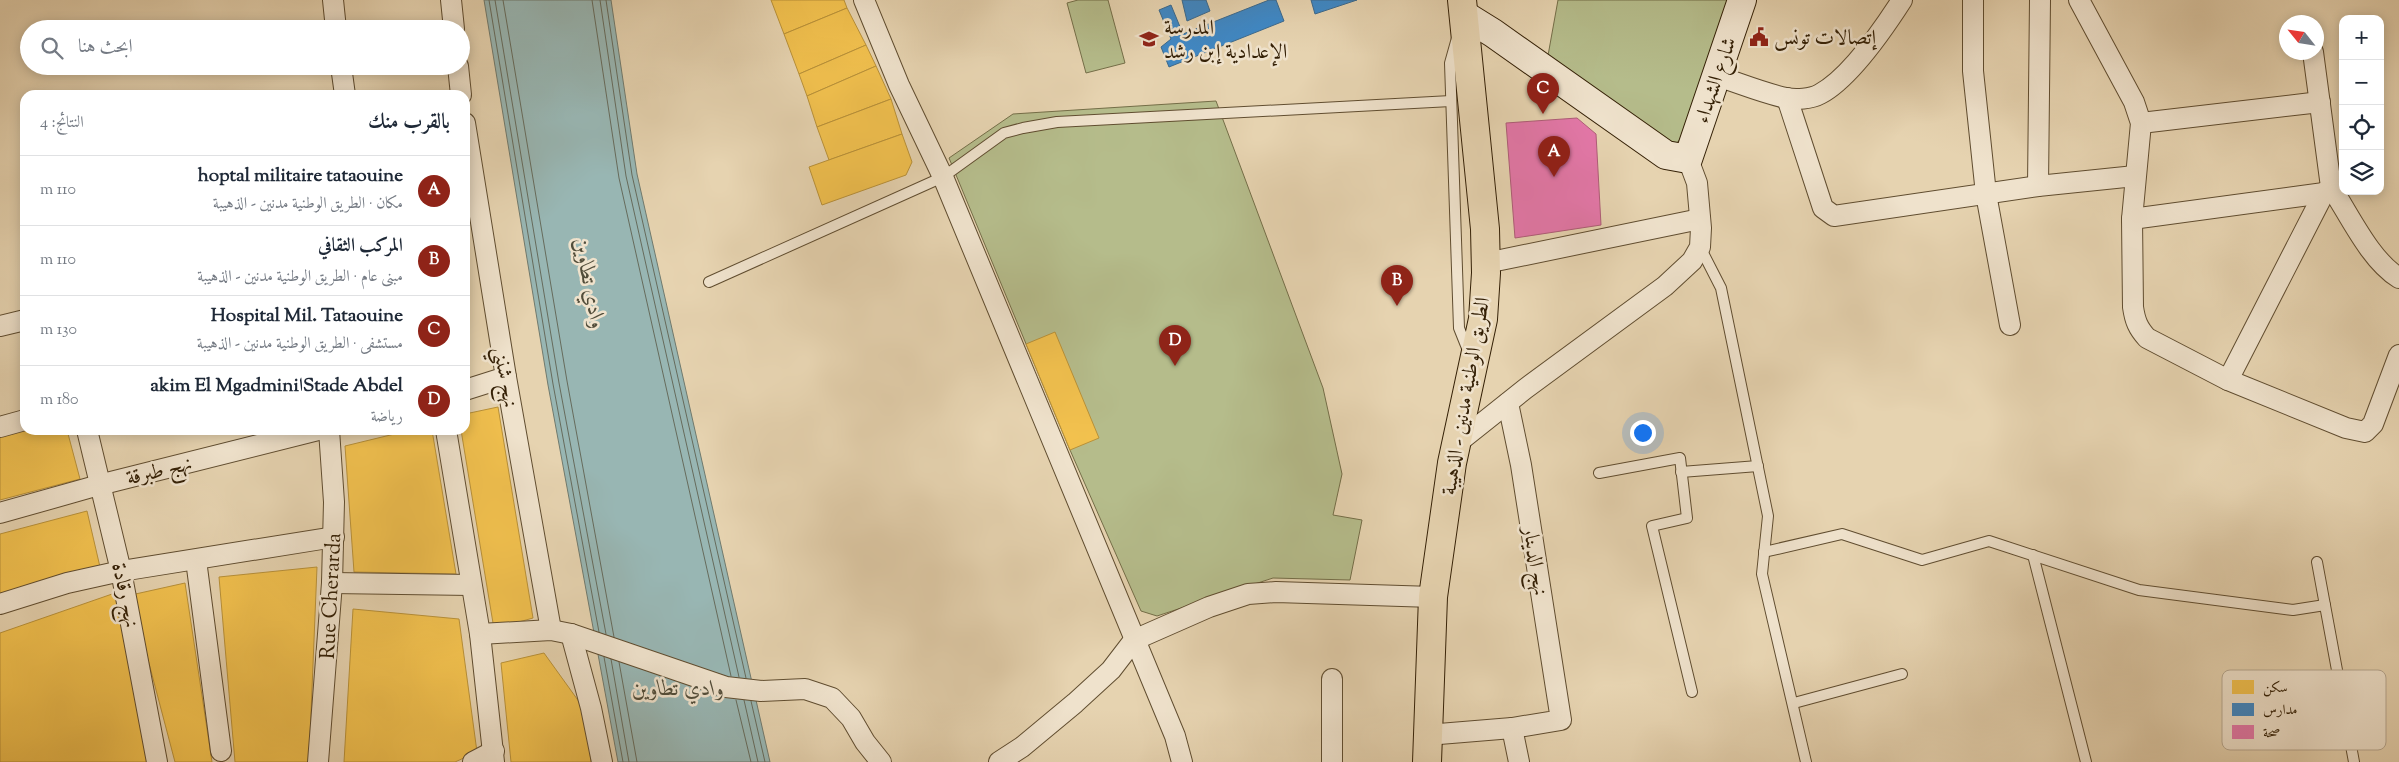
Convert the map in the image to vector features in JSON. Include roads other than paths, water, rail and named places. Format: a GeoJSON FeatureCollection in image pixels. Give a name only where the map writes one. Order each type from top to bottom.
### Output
{"type":"FeatureCollection","features":[{"type":"Feature","properties":{"kind":"main road","name":"شارع الشهداء"},"geometry":{"type":"LineString","coordinates":[[1688,160],[1742,0]]}},
{"type":"Feature","properties":{"kind":"main road"},"geometry":{"type":"LineString","coordinates":[[1463,8],[1493,33],[1666,155],[1688,160]]}},
{"type":"Feature","properties":{"kind":"main road","name":"الطريق الوطنية مدنين - الذهيبة"},"geometry":{"type":"LineString","coordinates":[[1426,762],[1433,597],[1456,444],[1483,319],[1486,263],[1484,220],[1463,8]]}},
{"type":"Feature","properties":{"kind":"street"},"geometry":{"type":"LineString","coordinates":[[333,0],[335,20]]}},
{"type":"Feature","properties":{"kind":"street"},"geometry":{"type":"LineString","coordinates":[[451,0],[453,20]]}},
{"type":"Feature","properties":{"kind":"street"},"geometry":{"type":"LineString","coordinates":[[864,0],[899,85],[943,177],[1175,736],[1182,762]]}},
{"type":"Feature","properties":{"kind":"street"},"geometry":{"type":"LineString","coordinates":[[1717,76],[1787,98],[1802,99],[1818,95],[1831,86],[1881,32],[1902,0]]}},
{"type":"Feature","properties":{"kind":"street"},"geometry":{"type":"LineString","coordinates":[[1973,0],[1973,72],[1986,194],[2010,325]]}},
{"type":"Feature","properties":{"kind":"street"},"geometry":{"type":"LineString","coordinates":[[2038,186],[2040,0]]}},
{"type":"Feature","properties":{"kind":"street"},"geometry":{"type":"LineString","coordinates":[[2079,0],[2134,102],[2141,123],[2132,219],[2133,307],[2134,320],[2147,338],[2228,380],[2346,428],[2365,432],[2373,424],[2399,355]]}},
{"type":"Feature","properties":{"kind":"street"},"geometry":{"type":"LineString","coordinates":[[2314,60],[2328,190],[2378,259],[2389,271],[2399,278]]}},
{"type":"Feature","properties":{"kind":"street"},"geometry":{"type":"LineString","coordinates":[[342,75],[344,90]]}},
{"type":"Feature","properties":{"kind":"street"},"geometry":{"type":"LineString","coordinates":[[459,75],[460,90]]}},
{"type":"Feature","properties":{"kind":"street"},"geometry":{"type":"LineString","coordinates":[[1787,98],[1818,194],[1823,208],[1828,213],[1842,216],[2038,186],[2135,176]]}},
{"type":"Feature","properties":{"kind":"street"},"geometry":{"type":"LineString","coordinates":[[2141,123],[2320,102]]}},
{"type":"Feature","properties":{"kind":"street","name":"نهج شنني"},"geometry":{"type":"LineString","coordinates":[[470,154],[506,377],[551,630]]}},
{"type":"Feature","properties":{"kind":"street"},"geometry":{"type":"LineString","coordinates":[[1456,444],[1665,286],[1692,261],[1700,247],[1700,219],[1697,183],[1688,160]]}},
{"type":"Feature","properties":{"kind":"street"},"geometry":{"type":"LineString","coordinates":[[2132,219],[2328,190]]}},
{"type":"Feature","properties":{"kind":"street"},"geometry":{"type":"LineString","coordinates":[[2228,380],[2328,190]]}},
{"type":"Feature","properties":{"kind":"street"},"geometry":{"type":"LineString","coordinates":[[1486,263],[1700,219]]}},
{"type":"Feature","properties":{"kind":"street"},"geometry":{"type":"LineString","coordinates":[[0,326],[20,321]]}},
{"type":"Feature","properties":{"kind":"street"},"geometry":{"type":"LineString","coordinates":[[470,388],[506,377]]}},
{"type":"Feature","properties":{"kind":"street","name":"نهج الدينار"},"geometry":{"type":"LineString","coordinates":[[1508,403],[1523,479],[1561,720],[1512,728]]}},
{"type":"Feature","properties":{"kind":"street"},"geometry":{"type":"LineString","coordinates":[[0,427],[20,421]]}},
{"type":"Feature","properties":{"kind":"street","name":"نهج رقادة"},"geometry":{"type":"LineString","coordinates":[[88,435],[121,571],[157,762]]}},
{"type":"Feature","properties":{"kind":"street","name":"نهج طبرقة"},"geometry":{"type":"LineString","coordinates":[[0,513],[99,485],[299,435]]}},
{"type":"Feature","properties":{"kind":"street","name":"Rue Cherarda"},"geometry":{"type":"LineString","coordinates":[[318,762],[334,537],[334,502],[320,435]]}},
{"type":"Feature","properties":{"kind":"street"},"geometry":{"type":"LineString","coordinates":[[447,435],[470,585],[480,634],[494,756],[473,762]]}},
{"type":"Feature","properties":{"kind":"street"},"geometry":{"type":"LineString","coordinates":[[0,604],[67,582],[121,571],[334,537]]}},
{"type":"Feature","properties":{"kind":"street"},"geometry":{"type":"LineString","coordinates":[[196,560],[221,751]]}},
{"type":"Feature","properties":{"kind":"street"},"geometry":{"type":"LineString","coordinates":[[332,583],[470,585]]}},
{"type":"Feature","properties":{"kind":"street"},"geometry":{"type":"LineString","coordinates":[[998,762],[1022,748],[1075,703],[1111,670],[1134,640],[1209,607],[1248,594],[1276,592],[1433,597]]}},
{"type":"Feature","properties":{"kind":"street"},"geometry":{"type":"LineString","coordinates":[[480,634],[551,630],[571,634],[726,687],[761,691],[806,689],[832,698],[851,718],[865,742],[881,762]]}},
{"type":"Feature","properties":{"kind":"street"},"geometry":{"type":"LineString","coordinates":[[571,634],[591,708],[602,762]]}},
{"type":"Feature","properties":{"kind":"street"},"geometry":{"type":"LineString","coordinates":[[1332,679],[1332,762]]}},
{"type":"Feature","properties":{"kind":"street"},"geometry":{"type":"LineString","coordinates":[[1428,735],[1512,728],[1520,762]]}},
{"type":"Feature","properties":{"kind":"lane"},"geometry":{"type":"LineString","coordinates":[[1463,8],[1450,63],[1451,101],[1459,328],[1474,365]]}},
{"type":"Feature","properties":{"kind":"lane"},"geometry":{"type":"LineString","coordinates":[[709,282],[943,177],[1004,133],[1023,128],[1057,122],[1451,101]]}},
{"type":"Feature","properties":{"kind":"lane"},"geometry":{"type":"LineString","coordinates":[[1700,247],[1722,288],[1768,516],[1762,574],[1794,703],[1806,762]]}},
{"type":"Feature","properties":{"kind":"lane"},"geometry":{"type":"LineString","coordinates":[[1600,473],[1680,458],[1686,518],[1652,526],[1692,692]]}},
{"type":"Feature","properties":{"kind":"lane"},"geometry":{"type":"LineString","coordinates":[[1681,472],[1758,466]]}},
{"type":"Feature","properties":{"kind":"lane"},"geometry":{"type":"LineString","coordinates":[[1764,552],[1842,534],[1922,560],[1988,541],[2139,590],[2293,610],[2325,605]]}},
{"type":"Feature","properties":{"kind":"lane"},"geometry":{"type":"LineString","coordinates":[[2033,555],[2086,762]]}},
{"type":"Feature","properties":{"kind":"lane"},"geometry":{"type":"LineString","coordinates":[[2317,562],[2337,670]]}},
{"type":"Feature","properties":{"kind":"lane"},"geometry":{"type":"LineString","coordinates":[[1794,703],[1902,674]]}},
{"type":"Feature","properties":{"kind":"water","name":"وادي تطاوين"},"geometry":{"type":"Polygon","coordinates":[[[484,0],[611,0],[637,174],[770,762],[618,762],[548,385],[484,0]]]}},
{"type":"Feature","properties":{"kind":"place","name":"إتصالات تونس"},"geometry":{"type":"Point","coordinates":[1759,37]}},
{"type":"Feature","properties":{"kind":"place","name":"المدرسة الإعدادية إبن رشد"},"geometry":{"type":"Point","coordinates":[1149,39]}},
{"type":"Feature","properties":{"kind":"place","name":"Hospital Mil. Tataouine"},"geometry":{"type":"Point","coordinates":[1543,114]}},
{"type":"Feature","properties":{"kind":"place","name":"hoptal militaire tataouine"},"geometry":{"type":"Point","coordinates":[1554,177]}},
{"type":"Feature","properties":{"kind":"place","name":"المركب الثقافي"},"geometry":{"type":"Point","coordinates":[1397,306]}},
{"type":"Feature","properties":{"kind":"place","name":"Stade Abdelاakim El Mgadmini"},"geometry":{"type":"Point","coordinates":[1175,366]}}]}
